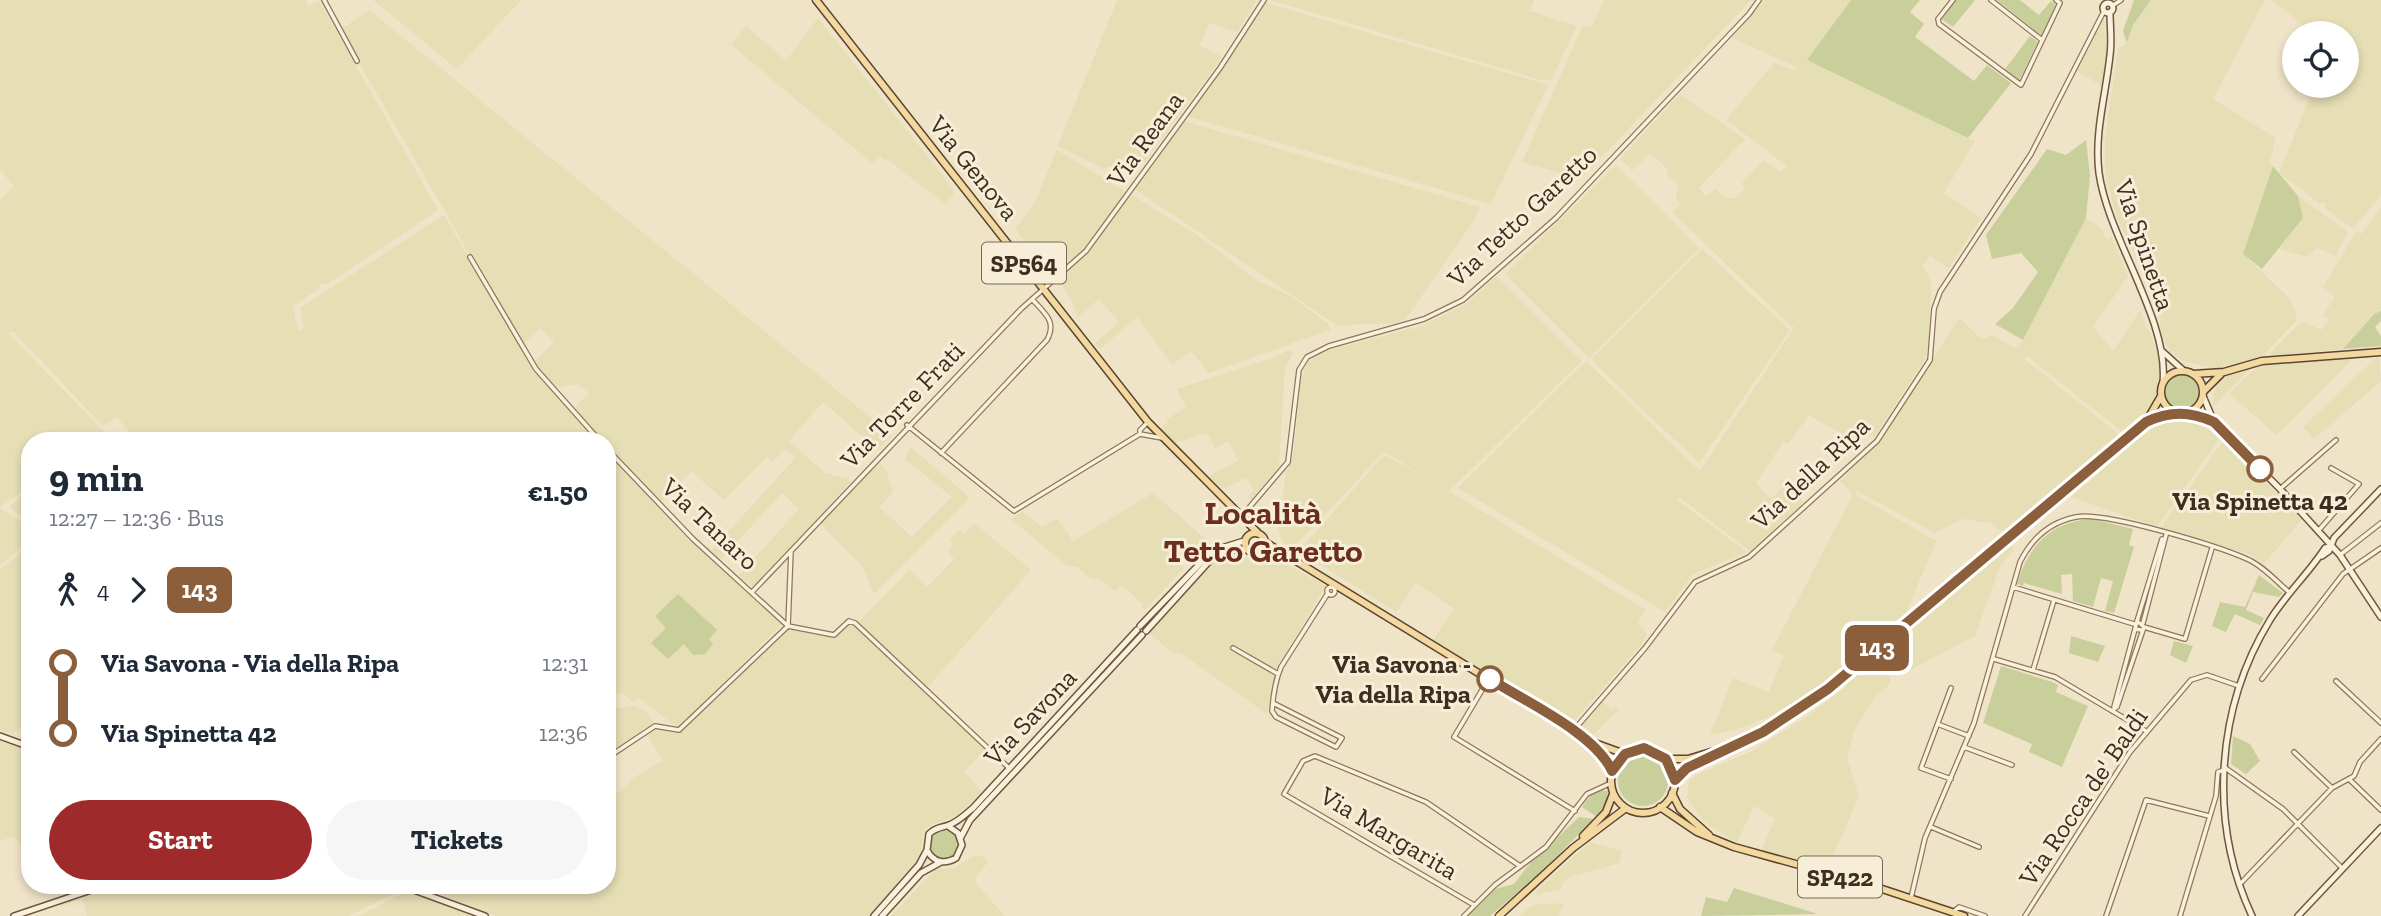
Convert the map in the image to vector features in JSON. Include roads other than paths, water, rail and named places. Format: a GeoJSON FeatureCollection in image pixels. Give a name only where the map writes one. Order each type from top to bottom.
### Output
{"type":"FeatureCollection","features":[{"type":"Feature","properties":{"kind":"main road","name":"Via Genova"},"geometry":{"type":"LineString","coordinates":[[816,0],[1150,424],[1258,533]]}},
{"type":"Feature","properties":{"kind":"main road"},"geometry":{"type":"LineString","coordinates":[[1726,748],[1688,759],[1666,759],[1644,748],[1625,754],[1612,771],[1613,794],[1626,808],[1643,813],[1660,807],[1672,793],[1675,780],[1687,768],[1763,732],[1828,689],[2146,422],[2161,396],[2163,382],[2174,372],[2224,372],[2251,363],[2381,352]]}},
{"type":"Feature","properties":{"kind":"main road"},"geometry":{"type":"LineString","coordinates":[[2146,422],[2174,412],[2185,413],[2195,409],[2203,394],[2224,372]]}},
{"type":"Feature","properties":{"kind":"main road"},"geometry":{"type":"LineString","coordinates":[[2193,374],[2202,383],[2203,394]]}},
{"type":"Feature","properties":{"kind":"main road"},"geometry":{"type":"LineString","coordinates":[[2161,396],[2165,406],[2174,412]]}},
{"type":"Feature","properties":{"kind":"main road","name":"Via Genova"},"geometry":{"type":"LineString","coordinates":[[1241,517],[1246,538]]}},
{"type":"Feature","properties":{"kind":"main road"},"geometry":{"type":"LineString","coordinates":[[1285,556],[1262,551],[1252,554],[1246,550],[1246,538],[1258,533],[1265,542],[1285,556],[1573,731],[1600,753],[1612,771]]}},
{"type":"Feature","properties":{"kind":"main road"},"geometry":{"type":"LineString","coordinates":[[1262,551],[1265,542]]}},
{"type":"Feature","properties":{"kind":"main road"},"geometry":{"type":"LineString","coordinates":[[1581,737],[1625,754]]}},
{"type":"Feature","properties":{"kind":"main road"},"geometry":{"type":"LineString","coordinates":[[1666,759],[1675,780]]}},
{"type":"Feature","properties":{"kind":"main road","name":"SP422"},"geometry":{"type":"LineString","coordinates":[[1672,793],[1690,819],[1716,840]]}},
{"type":"Feature","properties":{"kind":"main road"},"geometry":{"type":"LineString","coordinates":[[1499,916],[1594,828],[1606,811],[1613,794]]}},
{"type":"Feature","properties":{"kind":"main road","name":"SP422"},"geometry":{"type":"LineString","coordinates":[[1660,807],[1697,832],[1716,840],[1964,916]]}},
{"type":"Feature","properties":{"kind":"main road"},"geometry":{"type":"LineString","coordinates":[[1594,828],[1626,808]]}},
{"type":"Feature","properties":{"kind":"street"},"geometry":{"type":"LineString","coordinates":[[324,0],[357,61]]}},
{"type":"Feature","properties":{"kind":"street","name":"Via Reana"},"geometry":{"type":"LineString","coordinates":[[1044,288],[1069,268],[1104,229],[1220,68],[1264,0]]}},
{"type":"Feature","properties":{"kind":"street","name":"Via Tetto Garetto"},"geometry":{"type":"LineString","coordinates":[[1241,517],[1288,462],[1299,370],[1307,357],[1329,346],[1424,319],[1462,300],[1556,218],[1749,14],[1759,0]]}},
{"type":"Feature","properties":{"kind":"street"},"geometry":{"type":"LineString","coordinates":[[1953,0],[1938,19],[1939,24],[2021,85],[2060,3],[2056,0]]}},
{"type":"Feature","properties":{"kind":"street"},"geometry":{"type":"LineString","coordinates":[[1991,0],[2042,40]]}},
{"type":"Feature","properties":{"kind":"street","name":"Via della Ripa"},"geometry":{"type":"LineString","coordinates":[[1573,731],[1645,648],[1695,582],[1749,557],[1863,457],[1884,431],[1930,360],[1934,309],[1940,292],[2031,153],[2106,6],[2121,0]]}},
{"type":"Feature","properties":{"kind":"street","name":"Via Spinetta"},"geometry":{"type":"LineString","coordinates":[[2106,6],[2111,50],[2098,134],[2099,173],[2118,235],[2163,352],[2163,382]]}},
{"type":"Feature","properties":{"kind":"street"},"geometry":{"type":"LineString","coordinates":[[470,257],[536,369],[592,432]]}},
{"type":"Feature","properties":{"kind":"street","name":"Via Torre Frati"},"geometry":{"type":"LineString","coordinates":[[753,591],[907,425],[1044,288]]}},
{"type":"Feature","properties":{"kind":"street"},"geometry":{"type":"LineString","coordinates":[[942,453],[1047,340],[1052,329],[1051,320],[1032,299]]}},
{"type":"Feature","properties":{"kind":"street","name":"Via Spinetta"},"geometry":{"type":"LineString","coordinates":[[2163,352],[2184,371]]}},
{"type":"Feature","properties":{"kind":"street"},"geometry":{"type":"LineString","coordinates":[[2203,394],[2214,422],[2319,530],[2351,569],[2380,614]]}},
{"type":"Feature","properties":{"kind":"street"},"geometry":{"type":"LineString","coordinates":[[2185,413],[2214,422]]}},
{"type":"Feature","properties":{"kind":"street"},"geometry":{"type":"LineString","coordinates":[[1140,435],[1140,430],[1150,424]]}},
{"type":"Feature","properties":{"kind":"street"},"geometry":{"type":"LineString","coordinates":[[1147,436],[1150,424]]}},
{"type":"Feature","properties":{"kind":"street"},"geometry":{"type":"LineString","coordinates":[[907,425],[1014,510],[1140,435],[1164,439]]}},
{"type":"Feature","properties":{"kind":"street"},"geometry":{"type":"LineString","coordinates":[[2280,489],[2336,440]]}},
{"type":"Feature","properties":{"kind":"street","name":"Via Tanaro"},"geometry":{"type":"LineString","coordinates":[[616,458],[693,539],[753,591],[788,626]]}},
{"type":"Feature","properties":{"kind":"street"},"geometry":{"type":"LineString","coordinates":[[2319,530],[2358,484],[2331,468]]}},
{"type":"Feature","properties":{"kind":"street"},"geometry":{"type":"LineString","coordinates":[[2252,916],[2239,885],[2227,834],[2224,769],[2239,686],[2265,628],[2289,593],[2317,560],[2329,551],[2331,544],[2381,489]]}},
{"type":"Feature","properties":{"kind":"street"},"geometry":{"type":"LineString","coordinates":[[1911,898],[1921,851],[1969,736],[2026,549],[2046,529],[2061,521],[2096,515],[2250,559],[2289,593]]}},
{"type":"Feature","properties":{"kind":"street"},"geometry":{"type":"LineString","coordinates":[[2340,555],[2381,523]]}},
{"type":"Feature","properties":{"kind":"street"},"geometry":{"type":"LineString","coordinates":[[2113,709],[2162,539],[2166,536]]}},
{"type":"Feature","properties":{"kind":"street"},"geometry":{"type":"LineString","coordinates":[[2113,709],[2118,707],[2143,627],[2166,536]]}},
{"type":"Feature","properties":{"kind":"street","name":"Via Savona"},"geometry":{"type":"LineString","coordinates":[[961,837],[970,820],[1212,551],[1246,538]]}},
{"type":"Feature","properties":{"kind":"street"},"geometry":{"type":"LineString","coordinates":[[2013,587],[2185,639],[2212,548]]}},
{"type":"Feature","properties":{"kind":"street"},"geometry":{"type":"LineString","coordinates":[[2262,679],[2343,575],[2381,548]]}},
{"type":"Feature","properties":{"kind":"street","name":"Via Savona"},"geometry":{"type":"LineString","coordinates":[[948,826],[973,807],[1213,557],[1228,550],[1246,550]]}},
{"type":"Feature","properties":{"kind":"street"},"geometry":{"type":"LineString","coordinates":[[616,752],[654,726],[676,732],[679,730],[788,626],[791,551]]}},
{"type":"Feature","properties":{"kind":"street"},"geometry":{"type":"LineString","coordinates":[[1273,703],[1342,738],[1336,747],[1276,717],[1272,711],[1273,703],[1278,674],[1328,593],[1327,588],[1334,586]]}},
{"type":"Feature","properties":{"kind":"street"},"geometry":{"type":"LineString","coordinates":[[2033,670],[2054,600]]}},
{"type":"Feature","properties":{"kind":"street"},"geometry":{"type":"LineString","coordinates":[[788,626],[831,635],[837,634],[849,621],[855,623],[1009,768]]}},
{"type":"Feature","properties":{"kind":"street"},"geometry":{"type":"LineString","coordinates":[[2136,625],[2143,627]]}},
{"type":"Feature","properties":{"kind":"street"},"geometry":{"type":"LineString","coordinates":[[1233,648],[1278,674]]}},
{"type":"Feature","properties":{"kind":"street"},"geometry":{"type":"LineString","coordinates":[[1994,659],[2055,677],[2146,731]]}},
{"type":"Feature","properties":{"kind":"street","name":"Via Rocca de' Baldi"},"geometry":{"type":"LineString","coordinates":[[2027,914],[2146,731],[2196,676],[2207,675],[2239,686]]}},
{"type":"Feature","properties":{"kind":"street"},"geometry":{"type":"LineString","coordinates":[[1489,679],[1454,737],[1575,811]]}},
{"type":"Feature","properties":{"kind":"street"},"geometry":{"type":"LineString","coordinates":[[2336,681],[2381,723]]}},
{"type":"Feature","properties":{"kind":"street"},"geometry":{"type":"LineString","coordinates":[[1951,688],[1940,725],[1922,768],[1951,779]]}},
{"type":"Feature","properties":{"kind":"street"},"geometry":{"type":"LineString","coordinates":[[1940,725],[1969,736]]}},
{"type":"Feature","properties":{"kind":"street"},"geometry":{"type":"LineString","coordinates":[[0,736],[21,744]]}},
{"type":"Feature","properties":{"kind":"street"},"geometry":{"type":"LineString","coordinates":[[2239,885],[2332,788],[2350,780],[2360,762],[2381,739]]}},
{"type":"Feature","properties":{"kind":"street"},"geometry":{"type":"LineString","coordinates":[[1964,747],[2012,765]]}},
{"type":"Feature","properties":{"kind":"street"},"geometry":{"type":"LineString","coordinates":[[2294,752],[2332,788]]}},
{"type":"Feature","properties":{"kind":"street","name":"Via Margarita"},"geometry":{"type":"LineString","coordinates":[[1474,905],[1284,794],[1303,761],[1315,756],[1426,802],[1520,866]]}},
{"type":"Feature","properties":{"kind":"street"},"geometry":{"type":"LineString","coordinates":[[2180,916],[2216,796],[2218,772],[2224,769]]}},
{"type":"Feature","properties":{"kind":"street"},"geometry":{"type":"LineString","coordinates":[[2224,769],[2283,809],[2342,869]]}},
{"type":"Feature","properties":{"kind":"street"},"geometry":{"type":"LineString","coordinates":[[2350,780],[2381,810]]}},
{"type":"Feature","properties":{"kind":"street"},"geometry":{"type":"LineString","coordinates":[[1464,916],[1553,839],[1587,794],[1611,783]]}},
{"type":"Feature","properties":{"kind":"street"},"geometry":{"type":"LineString","coordinates":[[2106,916],[2146,800],[2209,816]]}},
{"type":"Feature","properties":{"kind":"street"},"geometry":{"type":"LineString","coordinates":[[874,916],[919,865],[927,850],[929,834],[937,827],[948,826],[961,837],[959,854],[921,873],[883,916]]}},
{"type":"Feature","properties":{"kind":"street"},"geometry":{"type":"LineString","coordinates":[[1931,827],[1979,846]]}},
{"type":"Feature","properties":{"kind":"street"},"geometry":{"type":"LineString","coordinates":[[2298,916],[2381,828]]}},
{"type":"Feature","properties":{"kind":"street"},"geometry":{"type":"LineString","coordinates":[[927,850],[933,858],[942,862]]}},
{"type":"Feature","properties":{"kind":"street"},"geometry":{"type":"LineString","coordinates":[[15,916],[80,894]]}},
{"type":"Feature","properties":{"kind":"street"},"geometry":{"type":"LineString","coordinates":[[431,894],[485,916]]}},
{"type":"Feature","properties":{"kind":"street"},"geometry":{"type":"LineString","coordinates":[[1953,912],[1959,907],[1985,916]]}},
{"type":"Feature","properties":{"kind":"place","name":"Via Spinetta 42"},"geometry":{"type":"Point","coordinates":[2260,469]}},
{"type":"Feature","properties":{"kind":"place","name":"Via Savona - Via della Ripa"},"geometry":{"type":"Point","coordinates":[1490,679]}},
{"type":"Feature","properties":{"kind":"district","name":"Località Tetto Garetto"},"geometry":{"type":"Point","coordinates":[1263,531]}}]}
